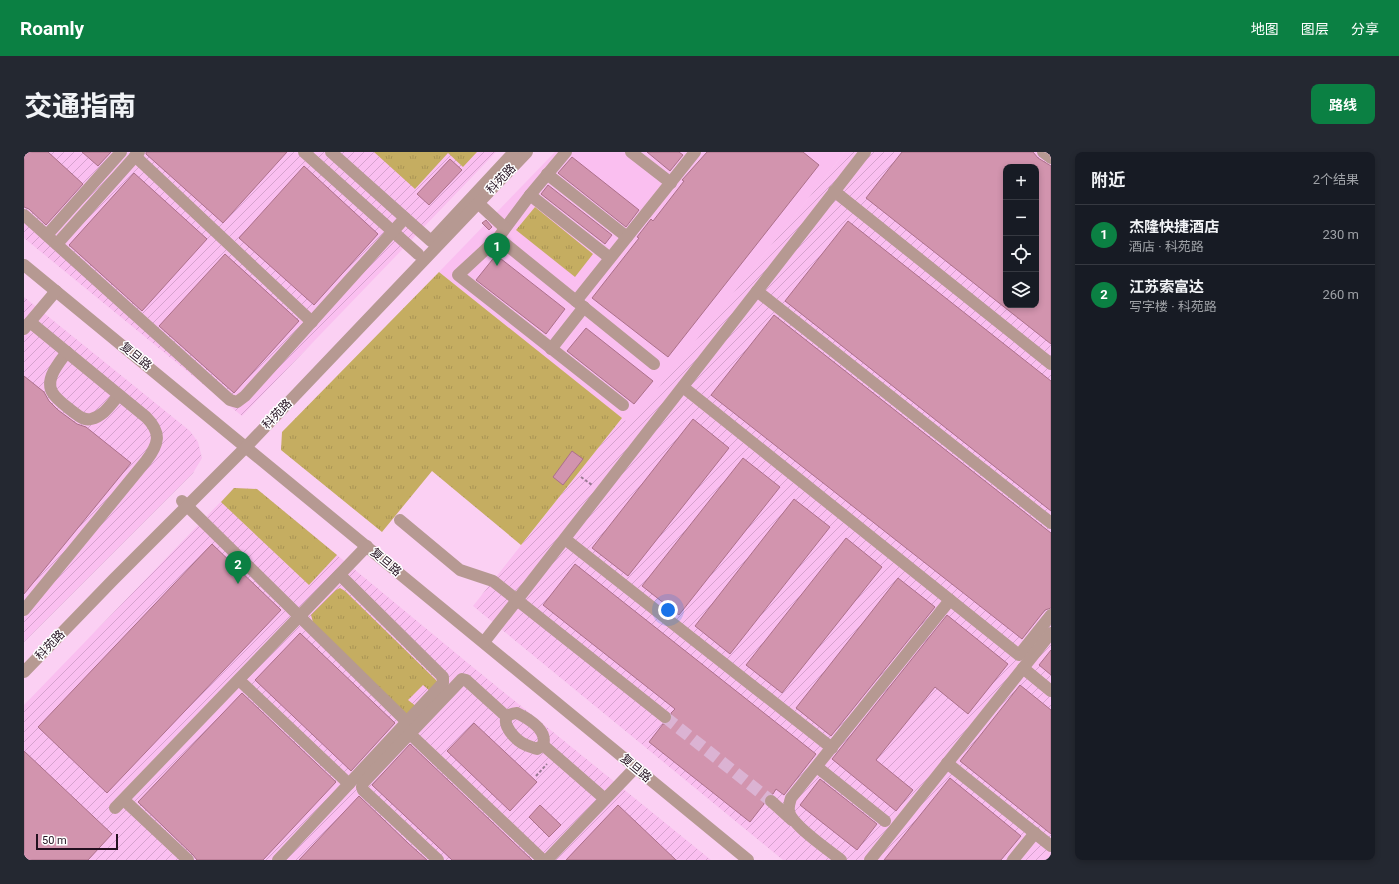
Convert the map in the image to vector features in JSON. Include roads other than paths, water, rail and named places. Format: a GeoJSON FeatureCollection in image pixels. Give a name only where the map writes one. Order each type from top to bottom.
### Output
{"type":"FeatureCollection","features":[{"type":"Feature","properties":{"kind":"street"},"geometry":{"type":"LineString","coordinates":[[46,235],[121,152]]}},
{"type":"Feature","properties":{"kind":"street"},"geometry":{"type":"LineString","coordinates":[[304,152],[418,254]]}},
{"type":"Feature","properties":{"kind":"street"},"geometry":{"type":"LineString","coordinates":[[331,152],[431,241]]}},
{"type":"Feature","properties":{"kind":"street","name":"科苑路"},"geometry":{"type":"LineString","coordinates":[[243,444],[290,390],[514,152]]}},
{"type":"Feature","properties":{"kind":"street","name":"科苑路"},"geometry":{"type":"LineString","coordinates":[[24,672],[184,504],[527,152]]}},
{"type":"Feature","properties":{"kind":"street"},"geometry":{"type":"LineString","coordinates":[[566,152],[501,233],[458,276],[623,405]]}},
{"type":"Feature","properties":{"kind":"street"},"geometry":{"type":"LineString","coordinates":[[631,152],[671,183]]}},
{"type":"Feature","properties":{"kind":"street"},"geometry":{"type":"LineString","coordinates":[[551,349],[610,258],[695,152]]}},
{"type":"Feature","properties":{"kind":"street"},"geometry":{"type":"LineString","coordinates":[[484,642],[865,152]]}},
{"type":"Feature","properties":{"kind":"street"},"geometry":{"type":"LineString","coordinates":[[1043,152],[1051,158]]}},
{"type":"Feature","properties":{"kind":"street"},"geometry":{"type":"LineString","coordinates":[[57,244],[137,154],[312,322]]}},
{"type":"Feature","properties":{"kind":"street"},"geometry":{"type":"LineString","coordinates":[[547,174],[627,237]]}},
{"type":"Feature","properties":{"kind":"street"},"geometry":{"type":"LineString","coordinates":[[834,192],[1051,364]]}},
{"type":"Feature","properties":{"kind":"street"},"geometry":{"type":"LineString","coordinates":[[530,195],[610,258]]}},
{"type":"Feature","properties":{"kind":"street"},"geometry":{"type":"LineString","coordinates":[[478,203],[501,233],[580,304],[654,364]]}},
{"type":"Feature","properties":{"kind":"street"},"geometry":{"type":"LineString","coordinates":[[24,215],[230,400],[238,402],[246,396],[405,218]]}},
{"type":"Feature","properties":{"kind":"street","name":"复旦路"},"geometry":{"type":"LineString","coordinates":[[24,265],[748,860]]}},
{"type":"Feature","properties":{"kind":"street"},"geometry":{"type":"LineString","coordinates":[[24,610],[154,450],[157,441],[156,432],[152,423],[67,352],[27,325],[56,290]]}},
{"type":"Feature","properties":{"kind":"street"},"geometry":{"type":"LineString","coordinates":[[757,291],[1051,523]]}},
{"type":"Feature","properties":{"kind":"street"},"geometry":{"type":"LineString","coordinates":[[67,352],[54,371],[50,384],[51,391],[81,418],[90,419],[101,415],[119,395]]}},
{"type":"Feature","properties":{"kind":"street"},"geometry":{"type":"LineString","coordinates":[[683,387],[1019,655],[1051,615]]}},
{"type":"Feature","properties":{"kind":"street"},"geometry":{"type":"LineString","coordinates":[[184,504],[407,722]]}},
{"type":"Feature","properties":{"kind":"street","name":"科苑路"},"geometry":{"type":"LineString","coordinates":[[24,661],[184,504]]}},
{"type":"Feature","properties":{"kind":"street"},"geometry":{"type":"LineString","coordinates":[[400,520],[460,570],[493,581],[665,717]]}},
{"type":"Feature","properties":{"kind":"street"},"geometry":{"type":"LineString","coordinates":[[565,538],[832,748]]}},
{"type":"Feature","properties":{"kind":"street"},"geometry":{"type":"LineString","coordinates":[[188,860],[119,804],[367,546]]}},
{"type":"Feature","properties":{"kind":"street"},"geometry":{"type":"LineString","coordinates":[[278,860],[443,684],[443,677],[340,575]]}},
{"type":"Feature","properties":{"kind":"street"},"geometry":{"type":"LineString","coordinates":[[795,823],[789,812],[791,798],[950,600]]}},
{"type":"Feature","properties":{"kind":"street"},"geometry":{"type":"LineString","coordinates":[[870,860],[1051,633]]}},
{"type":"Feature","properties":{"kind":"street"},"geometry":{"type":"LineString","coordinates":[[1023,668],[1051,691]]}},
{"type":"Feature","properties":{"kind":"street"},"geometry":{"type":"LineString","coordinates":[[438,860],[363,790],[363,783],[462,679],[466,680],[507,717]]}},
{"type":"Feature","properties":{"kind":"street"},"geometry":{"type":"LineString","coordinates":[[239,680],[349,784]]}},
{"type":"Feature","properties":{"kind":"street"},"geometry":{"type":"LineString","coordinates":[[517,713],[534,724],[543,734],[545,740],[543,746],[537,749],[522,743],[508,729],[505,721],[507,717],[517,713]]}},
{"type":"Feature","properties":{"kind":"street"},"geometry":{"type":"LineString","coordinates":[[410,734],[543,860]]}},
{"type":"Feature","properties":{"kind":"street"},"geometry":{"type":"LineString","coordinates":[[543,746],[605,799]]}},
{"type":"Feature","properties":{"kind":"street"},"geometry":{"type":"LineString","coordinates":[[947,763],[1051,846]]}},
{"type":"Feature","properties":{"kind":"street"},"geometry":{"type":"LineString","coordinates":[[816,767],[885,821]]}},
{"type":"Feature","properties":{"kind":"street"},"geometry":{"type":"LineString","coordinates":[[547,860],[635,768]]}},
{"type":"Feature","properties":{"kind":"street"},"geometry":{"type":"LineString","coordinates":[[771,801],[795,823],[841,860]]}},
{"type":"Feature","properties":{"kind":"street"},"geometry":{"type":"LineString","coordinates":[[1013,860],[1035,833]]}},
{"type":"Feature","properties":{"kind":"tunnel"},"geometry":{"type":"LineString","coordinates":[[665,717],[771,801]]}},
{"type":"Feature","properties":{"kind":"place","name":"杰隆快捷酒店"},"geometry":{"type":"Point","coordinates":[497,266]}},
{"type":"Feature","properties":{"kind":"place","name":"江苏索富达"},"geometry":{"type":"Point","coordinates":[238,584]}}]}
